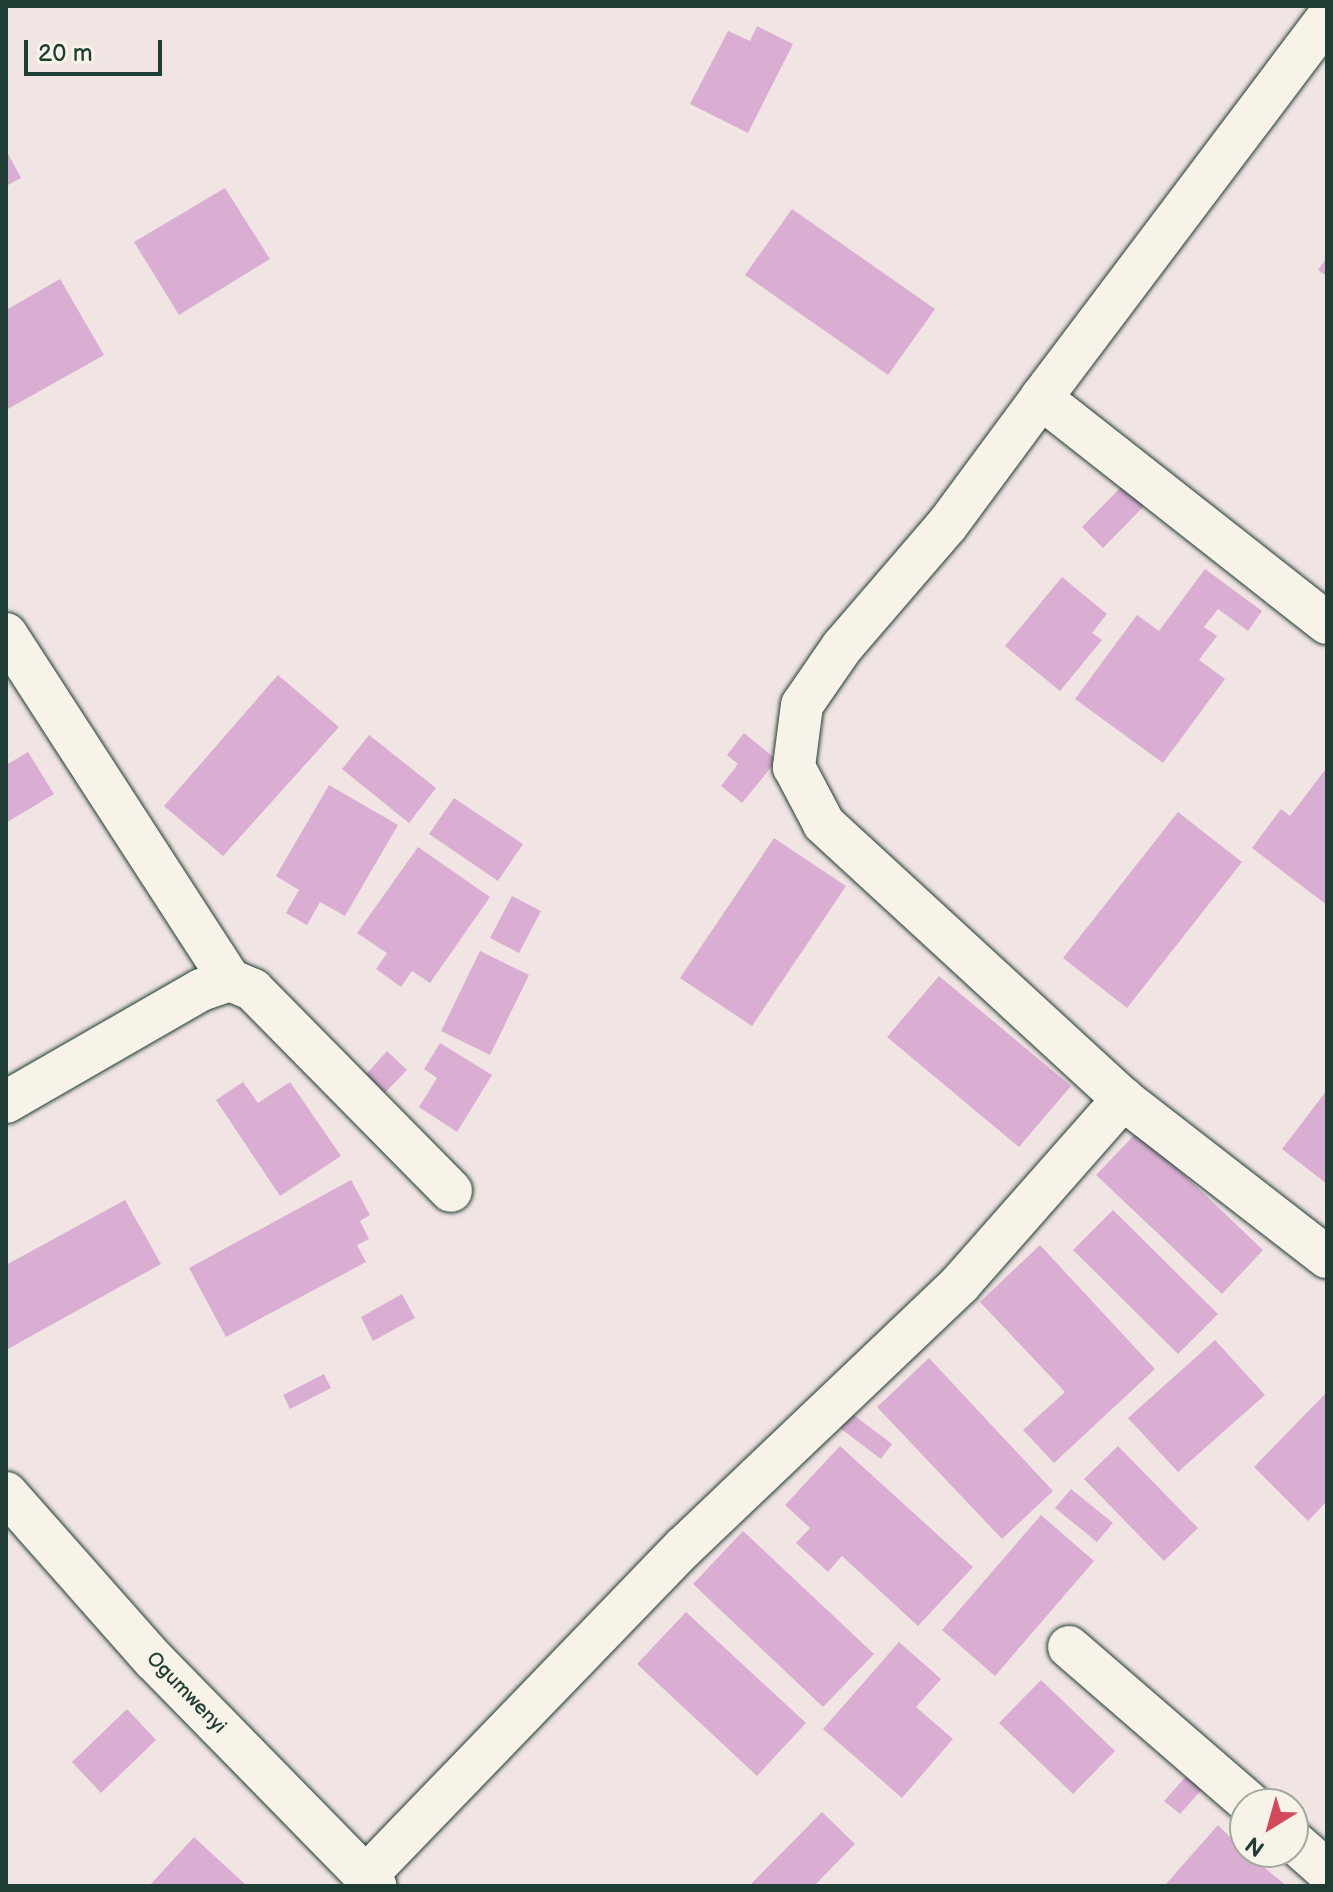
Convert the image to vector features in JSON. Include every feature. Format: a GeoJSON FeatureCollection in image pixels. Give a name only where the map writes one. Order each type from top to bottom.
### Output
{"type":"FeatureCollection","features":[{"type":"Feature","properties":{"kind":"street"},"geometry":{"type":"LineString","coordinates":[[1327,19],[947,525],[842,647],[802,705],[794,767],[824,824],[1123,1099],[1327,1257]]}},
{"type":"Feature","properties":{"kind":"street"},"geometry":{"type":"LineString","coordinates":[[1041,398],[1327,623]]}},
{"type":"Feature","properties":{"kind":"street"},"geometry":{"type":"LineString","coordinates":[[6,634],[230,980],[253,990],[451,1191]]}},
{"type":"Feature","properties":{"kind":"street"},"geometry":{"type":"LineString","coordinates":[[6,1102],[201,990],[230,980]]}},
{"type":"Feature","properties":{"kind":"street"},"geometry":{"type":"LineString","coordinates":[[370,1881],[684,1547],[960,1284],[1123,1099]]}},
{"type":"Feature","properties":{"kind":"street","name":"Ogumwenyi"},"geometry":{"type":"LineString","coordinates":[[6,1493],[153,1659],[370,1881]]}},
{"type":"Feature","properties":{"kind":"street"},"geometry":{"type":"LineString","coordinates":[[1069,1647],[1232,1788]]}},
{"type":"Feature","properties":{"kind":"street"},"geometry":{"type":"LineString","coordinates":[[1309,1855],[1327,1871]]}},
{"type":"Feature","properties":{"kind":"building"},"geometry":{"type":"Polygon","coordinates":[[[757,26],[793,44],[748,133],[690,104],[728,31],[750,41],[757,26]]]}},
{"type":"Feature","properties":{"kind":"building"},"geometry":{"type":"Polygon","coordinates":[[[6,150],[21,178],[6,186],[6,150]]]}},
{"type":"Feature","properties":{"kind":"building"},"geometry":{"type":"Polygon","coordinates":[[[225,188],[270,259],[179,315],[134,242],[225,188]]]}},
{"type":"Feature","properties":{"kind":"building"},"geometry":{"type":"Polygon","coordinates":[[[792,209],[935,309],[888,375],[745,275],[792,209]]]}},
{"type":"Feature","properties":{"kind":"building"},"geometry":{"type":"Polygon","coordinates":[[[1327,257],[1327,276],[1318,270],[1327,257]]]}},
{"type":"Feature","properties":{"kind":"building"},"geometry":{"type":"Polygon","coordinates":[[[60,279],[104,355],[6,410],[6,310],[60,279]]]}},
{"type":"Feature","properties":{"kind":"building"},"geometry":{"type":"Polygon","coordinates":[[[1128,480],[1149,501],[1103,548],[1082,527],[1128,480]]]}},
{"type":"Feature","properties":{"kind":"building"},"geometry":{"type":"Polygon","coordinates":[[[1205,569],[1262,611],[1248,631],[1218,609],[1204,627],[1217,636],[1199,660],[1225,679],[1163,763],[1075,699],[1137,615],[1159,631],[1205,569]]]}},
{"type":"Feature","properties":{"kind":"building"},"geometry":{"type":"Polygon","coordinates":[[[1062,577],[1107,614],[1092,633],[1102,640],[1060,691],[1005,646],[1062,577]]]}},
{"type":"Feature","properties":{"kind":"building"},"geometry":{"type":"Polygon","coordinates":[[[278,675],[339,727],[223,856],[164,806],[278,675]]]}},
{"type":"Feature","properties":{"kind":"building"},"geometry":{"type":"Polygon","coordinates":[[[744,733],[777,760],[742,803],[721,786],[738,764],[727,755],[744,733]]]}},
{"type":"Feature","properties":{"kind":"building"},"geometry":{"type":"Polygon","coordinates":[[[369,735],[436,788],[409,823],[342,769],[369,735]]]}},
{"type":"Feature","properties":{"kind":"building"},"geometry":{"type":"Polygon","coordinates":[[[28,752],[54,794],[6,823],[6,765],[28,752]]]}},
{"type":"Feature","properties":{"kind":"building"},"geometry":{"type":"Polygon","coordinates":[[[1325,770],[1327,905],[1252,848],[1281,809],[1290,816],[1325,770]]]}},
{"type":"Feature","properties":{"kind":"building"},"geometry":{"type":"Polygon","coordinates":[[[329,785],[398,825],[345,916],[320,902],[307,925],[286,913],[299,890],[276,876],[329,785]]]}},
{"type":"Feature","properties":{"kind":"building"},"geometry":{"type":"Polygon","coordinates":[[[454,798],[523,844],[498,881],[429,834],[454,798]]]}},
{"type":"Feature","properties":{"kind":"building"},"geometry":{"type":"Polygon","coordinates":[[[1178,812],[1242,862],[1127,1008],[1063,958],[1178,812]]]}},
{"type":"Feature","properties":{"kind":"building"},"geometry":{"type":"Polygon","coordinates":[[[774,838],[846,886],[752,1026],[680,978],[774,838]]]}},
{"type":"Feature","properties":{"kind":"building"},"geometry":{"type":"Polygon","coordinates":[[[418,847],[490,897],[430,983],[412,971],[401,987],[376,969],[387,953],[357,933],[418,847]]]}},
{"type":"Feature","properties":{"kind":"building"},"geometry":{"type":"Polygon","coordinates":[[[512,896],[541,911],[519,953],[490,938],[512,896]]]}},
{"type":"Feature","properties":{"kind":"building"},"geometry":{"type":"Polygon","coordinates":[[[480,951],[529,975],[490,1055],[441,1031],[480,951]]]}},
{"type":"Feature","properties":{"kind":"building"},"geometry":{"type":"Polygon","coordinates":[[[939,976],[1071,1086],[1019,1147],[887,1037],[939,976]]]}},
{"type":"Feature","properties":{"kind":"building"},"geometry":{"type":"Polygon","coordinates":[[[440,1043],[492,1075],[457,1132],[419,1107],[437,1078],[424,1069],[440,1043]]]}},
{"type":"Feature","properties":{"kind":"building"},"geometry":{"type":"Polygon","coordinates":[[[387,1051],[407,1070],[381,1097],[362,1079],[387,1051]]]}},
{"type":"Feature","properties":{"kind":"building"},"geometry":{"type":"Polygon","coordinates":[[[243,1082],[258,1103],[290,1082],[341,1156],[280,1196],[216,1100],[243,1082]]]}},
{"type":"Feature","properties":{"kind":"building"},"geometry":{"type":"Polygon","coordinates":[[[1327,1090],[1327,1184],[1282,1149],[1327,1090]]]}},
{"type":"Feature","properties":{"kind":"building"},"geometry":{"type":"Polygon","coordinates":[[[1138,1131],[1263,1250],[1222,1294],[1096,1175],[1138,1131]]]}},
{"type":"Feature","properties":{"kind":"building"},"geometry":{"type":"Polygon","coordinates":[[[351,1180],[370,1215],[360,1221],[369,1239],[357,1245],[366,1262],[226,1337],[189,1268],[351,1180]]]}},
{"type":"Feature","properties":{"kind":"building"},"geometry":{"type":"Polygon","coordinates":[[[125,1200],[161,1264],[6,1350],[6,1265],[125,1200]]]}},
{"type":"Feature","properties":{"kind":"building"},"geometry":{"type":"Polygon","coordinates":[[[1113,1210],[1218,1314],[1178,1354],[1073,1250],[1113,1210]]]}},
{"type":"Feature","properties":{"kind":"building"},"geometry":{"type":"Polygon","coordinates":[[[1040,1245],[1155,1369],[1054,1463],[1023,1430],[1065,1392],[980,1302],[1040,1245]]]}},
{"type":"Feature","properties":{"kind":"building"},"geometry":{"type":"Polygon","coordinates":[[[402,1294],[415,1318],[373,1341],[361,1317],[402,1294]]]}},
{"type":"Feature","properties":{"kind":"building"},"geometry":{"type":"Polygon","coordinates":[[[1215,1340],[1265,1395],[1178,1472],[1128,1418],[1215,1340]]]}},
{"type":"Feature","properties":{"kind":"building"},"geometry":{"type":"Polygon","coordinates":[[[929,1358],[1053,1491],[1002,1539],[877,1407],[929,1358]]]}},
{"type":"Feature","properties":{"kind":"building"},"geometry":{"type":"Polygon","coordinates":[[[324,1374],[331,1388],[290,1409],[283,1395],[324,1374]]]}},
{"type":"Feature","properties":{"kind":"building"},"geometry":{"type":"Polygon","coordinates":[[[1327,1392],[1327,1501],[1308,1521],[1254,1467],[1327,1392]]]}},
{"type":"Feature","properties":{"kind":"building"},"geometry":{"type":"Polygon","coordinates":[[[847,1410],[892,1444],[881,1459],[836,1425],[847,1410]]]}},
{"type":"Feature","properties":{"kind":"building"},"geometry":{"type":"Polygon","coordinates":[[[840,1446],[973,1567],[918,1626],[842,1556],[828,1572],[796,1543],[810,1528],[785,1505],[840,1446]]]}},
{"type":"Feature","properties":{"kind":"building"},"geometry":{"type":"Polygon","coordinates":[[[1118,1446],[1198,1528],[1164,1561],[1084,1479],[1118,1446]]]}},
{"type":"Feature","properties":{"kind":"building"},"geometry":{"type":"Polygon","coordinates":[[[1071,1489],[1113,1523],[1097,1542],[1055,1508],[1071,1489]]]}},
{"type":"Feature","properties":{"kind":"building"},"geometry":{"type":"Polygon","coordinates":[[[1041,1515],[1094,1561],[995,1676],[942,1630],[1041,1515]]]}},
{"type":"Feature","properties":{"kind":"building"},"geometry":{"type":"Polygon","coordinates":[[[743,1531],[874,1654],[823,1707],[693,1584],[743,1531]]]}},
{"type":"Feature","properties":{"kind":"building"},"geometry":{"type":"Polygon","coordinates":[[[686,1612],[806,1723],[757,1776],[637,1664],[686,1612]]]}},
{"type":"Feature","properties":{"kind":"building"},"geometry":{"type":"Polygon","coordinates":[[[899,1642],[941,1679],[916,1707],[953,1739],[902,1798],[823,1729],[899,1642]]]}},
{"type":"Feature","properties":{"kind":"building"},"geometry":{"type":"Polygon","coordinates":[[[1041,1680],[1115,1751],[1073,1794],[999,1723],[1041,1680]]]}},
{"type":"Feature","properties":{"kind":"building"},"geometry":{"type":"Polygon","coordinates":[[[127,1709],[156,1740],[101,1793],[72,1762],[127,1709]]]}},
{"type":"Feature","properties":{"kind":"building"},"geometry":{"type":"Polygon","coordinates":[[[1189,1773],[1204,1787],[1180,1814],[1164,1801],[1189,1773]]]}},
{"type":"Feature","properties":{"kind":"building"},"geometry":{"type":"Polygon","coordinates":[[[822,1812],[855,1844],[814,1886],[749,1886],[822,1812]]]}},
{"type":"Feature","properties":{"kind":"building"},"geometry":{"type":"Polygon","coordinates":[[[1218,1825],[1229,1836],[1229,1868],[1265,1868],[1287,1886],[1166,1884],[1218,1825]]]}},
{"type":"Feature","properties":{"kind":"building"},"geometry":{"type":"Polygon","coordinates":[[[194,1837],[247,1886],[149,1886],[194,1837]]]}}]}
